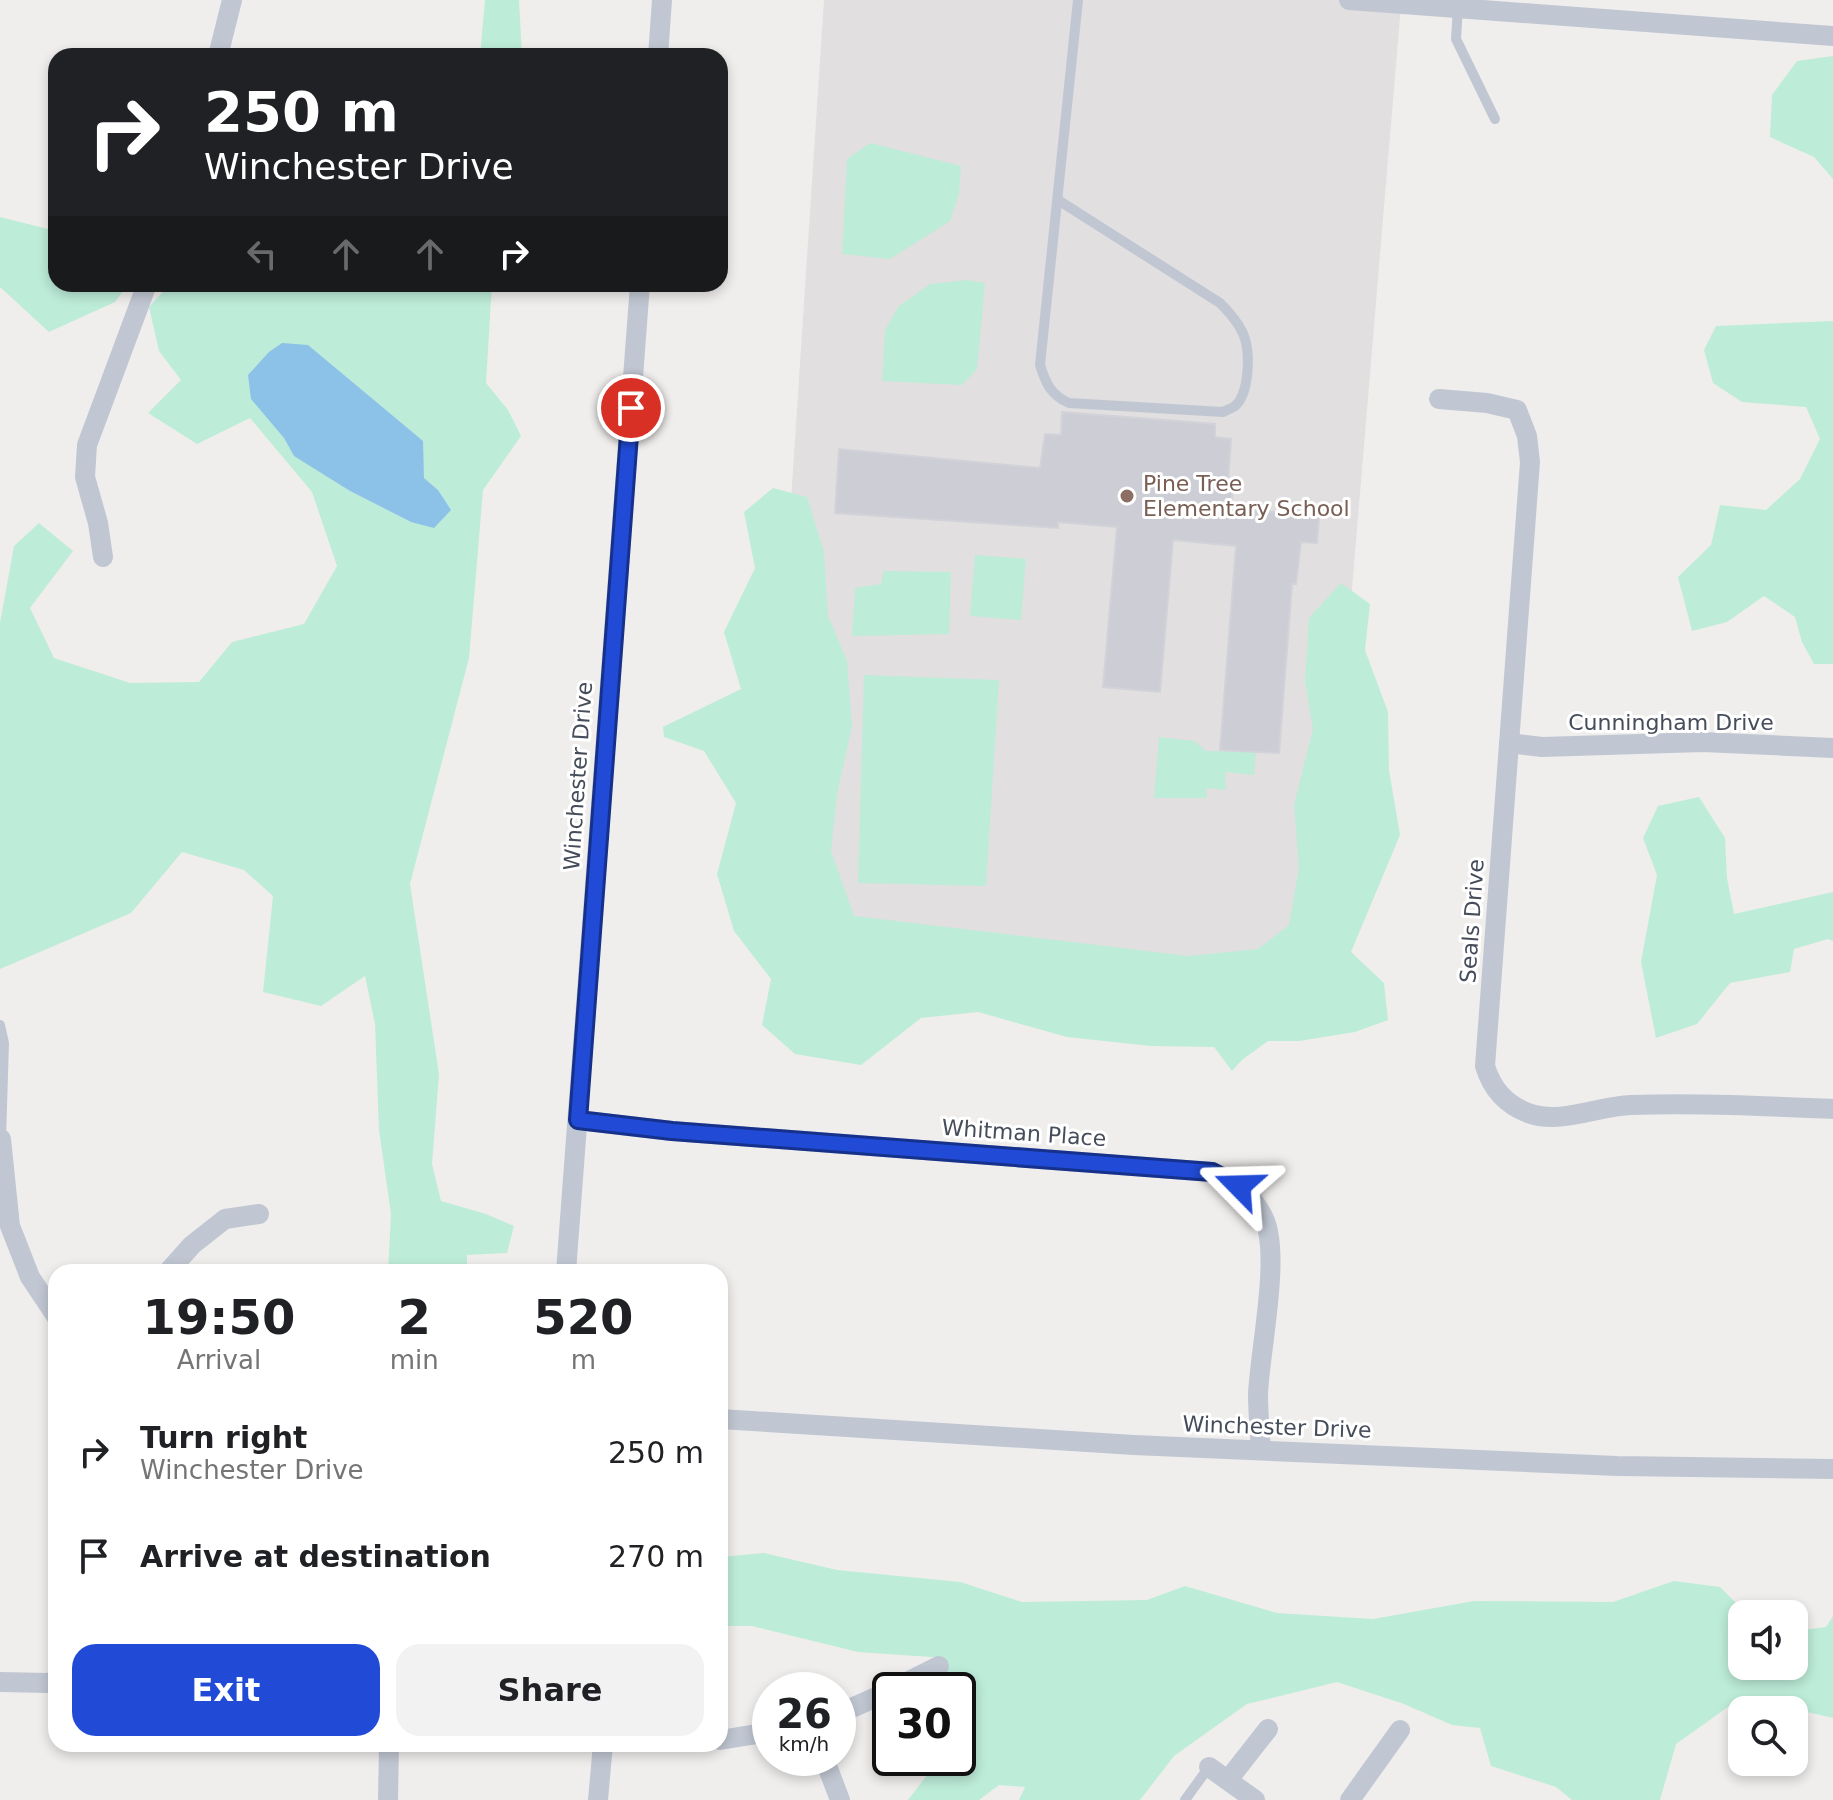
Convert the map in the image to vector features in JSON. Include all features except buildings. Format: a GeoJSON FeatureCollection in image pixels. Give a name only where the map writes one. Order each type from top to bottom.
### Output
{"type":"FeatureCollection","features":[{"type":"Feature","properties":{"kind":"street"},"geometry":{"type":"LineString","coordinates":[[220,48],[232,0]]}},
{"type":"Feature","properties":{"kind":"street"},"geometry":{"type":"LineString","coordinates":[[659,48],[662,0]]}},
{"type":"Feature","properties":{"kind":"street"},"geometry":{"type":"LineString","coordinates":[[1349,0],[1833,36]]}},
{"type":"Feature","properties":{"kind":"street"},"geometry":{"type":"LineString","coordinates":[[103,557],[98,523],[85,477],[87,445],[144,292]]}},
{"type":"Feature","properties":{"kind":"street","name":"Winchester Drive"},"geometry":{"type":"LineString","coordinates":[[567,1264],[639,292]]}},
{"type":"Feature","properties":{"kind":"street","name":"Seals Drive"},"geometry":{"type":"LineString","coordinates":[[1439,399],[1487,403],[1517,410],[1527,436],[1530,462],[1485,1066],[1490,1083],[1503,1099],[1529,1113],[1550,1117],[1626,1105],[1721,1103],[1833,1109]]}},
{"type":"Feature","properties":{"kind":"street","name":"Cunningham Drive"},"geometry":{"type":"LineString","coordinates":[[1509,743],[1542,747],[1703,742],[1833,748]]}},
{"type":"Feature","properties":{"kind":"street","name":"Whitman Place"},"geometry":{"type":"LineString","coordinates":[[578,1120],[672,1131],[1212,1172],[1239,1186],[1254,1201],[1265,1222],[1271,1253],[1258,1397],[1261,1450]]}},
{"type":"Feature","properties":{"kind":"street"},"geometry":{"type":"LineString","coordinates":[[1,1139],[10,1226],[30,1277],[48,1304]]}},
{"type":"Feature","properties":{"kind":"street"},"geometry":{"type":"LineString","coordinates":[[175,1264],[192,1245],[225,1219],[259,1214]]}},
{"type":"Feature","properties":{"kind":"street","name":"Winchester Drive"},"geometry":{"type":"LineString","coordinates":[[728,1420],[1134,1445],[1617,1466],[1833,1469]]}},
{"type":"Feature","properties":{"kind":"street"},"geometry":{"type":"LineString","coordinates":[[927,1672],[939,1666]]}},
{"type":"Feature","properties":{"kind":"street"},"geometry":{"type":"LineString","coordinates":[[0,1682],[48,1683]]}},
{"type":"Feature","properties":{"kind":"street"},"geometry":{"type":"LineString","coordinates":[[1209,1767],[1241,1793],[1268,1729]]}},
{"type":"Feature","properties":{"kind":"street"},"geometry":{"type":"LineString","coordinates":[[1350,1800],[1400,1730]]}},
{"type":"Feature","properties":{"kind":"street"},"geometry":{"type":"LineString","coordinates":[[728,1739],[752,1735]]}},
{"type":"Feature","properties":{"kind":"street"},"geometry":{"type":"LineString","coordinates":[[388,1800],[389,1752]]}},
{"type":"Feature","properties":{"kind":"street"},"geometry":{"type":"LineString","coordinates":[[598,1800],[602,1752]]}},
{"type":"Feature","properties":{"kind":"street"},"geometry":{"type":"LineString","coordinates":[[831,1776],[840,1800]]}},
{"type":"Feature","properties":{"kind":"lane"},"geometry":{"type":"LineString","coordinates":[[1058,200],[1220,303],[1233,316],[1245,337],[1248,354],[1244,391],[1236,406],[1223,412],[1069,403],[1057,398],[1047,386],[1040,365],[1078,0]]}},
{"type":"Feature","properties":{"kind":"lane"},"geometry":{"type":"LineString","coordinates":[[1458,6],[1456,39],[1495,119]]}},
{"type":"Feature","properties":{"kind":"lane"},"geometry":{"type":"LineString","coordinates":[[0,1025],[4,1043],[1,1139]]}},
{"type":"Feature","properties":{"kind":"lane"},"geometry":{"type":"LineString","coordinates":[[1185,1800],[1209,1767]]}},
{"type":"Feature","properties":{"kind":"shaded area"},"geometry":{"type":"Polygon","coordinates":[[[824,0],[1349,0],[1401,5],[1319,982],[761,955],[824,0]]]}},
{"type":"Feature","properties":{"kind":"green space"},"geometry":{"type":"Polygon","coordinates":[[[485,0],[519,0],[522,48],[481,48],[485,0]]]}},
{"type":"Feature","properties":{"kind":"green space"},"geometry":{"type":"Polygon","coordinates":[[[1833,56],[1833,179],[1814,157],[1770,137],[1772,95],[1797,61],[1833,56]]]}},
{"type":"Feature","properties":{"kind":"green space"},"geometry":{"type":"Polygon","coordinates":[[[870,143],[961,166],[959,193],[950,221],[890,259],[842,254],[847,159],[870,143]]]}},
{"type":"Feature","properties":{"kind":"green space"},"geometry":{"type":"Polygon","coordinates":[[[0,217],[48,229],[48,292],[122,292],[115,302],[49,332],[0,287],[0,217]]]}},
{"type":"Feature","properties":{"kind":"green space"},"geometry":{"type":"Polygon","coordinates":[[[967,280],[985,283],[977,369],[962,385],[882,381],[885,330],[899,306],[930,284],[967,280]]]}},
{"type":"Feature","properties":{"kind":"green space"},"geometry":{"type":"Polygon","coordinates":[[[163,292],[492,292],[486,383],[508,410],[521,436],[483,490],[469,658],[410,884],[439,1074],[432,1164],[441,1201],[514,1226],[507,1253],[467,1255],[467,1264],[388,1264],[391,1214],[379,1130],[375,1024],[365,976],[321,1006],[263,992],[273,896],[244,870],[182,852],[131,913],[0,969],[0,623],[14,546],[39,523],[73,551],[30,608],[54,658],[130,683],[199,682],[232,642],[304,624],[337,566],[312,492],[250,418],[197,444],[148,413],[181,380],[159,351],[149,307],[163,292]],[[284,438],[295,456],[350,491],[411,522],[438,490],[424,478],[423,463],[284,438]]]}},
{"type":"Feature","properties":{"kind":"green space"},"geometry":{"type":"Polygon","coordinates":[[[1833,321],[1833,664],[1814,664],[1802,642],[1795,617],[1764,596],[1727,622],[1692,631],[1678,577],[1711,545],[1720,505],[1766,510],[1800,479],[1820,439],[1806,407],[1742,402],[1713,383],[1704,350],[1716,326],[1833,321]]]}},
{"type":"Feature","properties":{"kind":"green space"},"geometry":{"type":"Polygon","coordinates":[[[773,488],[807,497],[824,552],[828,616],[847,661],[852,726],[837,794],[831,851],[854,916],[1189,956],[1258,949],[1289,925],[1299,868],[1294,805],[1313,729],[1305,681],[1309,618],[1341,583],[1370,604],[1365,650],[1388,712],[1389,770],[1400,835],[1351,952],[1384,983],[1388,1020],[1355,1032],[1299,1041],[1268,1041],[1232,1071],[1214,1047],[1151,1046],[1067,1037],[978,1012],[921,1018],[861,1065],[795,1054],[762,1025],[771,979],[734,931],[717,874],[736,803],[704,751],[664,737],[663,727],[741,689],[724,632],[755,568],[744,512],[773,488]]]}},
{"type":"Feature","properties":{"kind":"green space"},"geometry":{"type":"Polygon","coordinates":[[[975,555],[1026,559],[1021,620],[970,616],[975,555]]]}},
{"type":"Feature","properties":{"kind":"green space"},"geometry":{"type":"Polygon","coordinates":[[[884,571],[951,572],[949,634],[852,636],[855,588],[881,584],[884,571]]]}},
{"type":"Feature","properties":{"kind":"green space"},"geometry":{"type":"Polygon","coordinates":[[[864,675],[999,680],[986,886],[858,883],[864,675]]]}},
{"type":"Feature","properties":{"kind":"green space"},"geometry":{"type":"Polygon","coordinates":[[[1159,737],[1194,741],[1206,751],[1256,752],[1254,775],[1225,772],[1226,790],[1207,788],[1206,798],[1154,798],[1159,737]]]}},
{"type":"Feature","properties":{"kind":"green space"},"geometry":{"type":"Polygon","coordinates":[[[1699,797],[1725,838],[1727,878],[1734,914],[1833,892],[1833,941],[1828,939],[1794,949],[1790,972],[1730,983],[1697,1024],[1656,1038],[1641,962],[1657,875],[1643,838],[1658,806],[1699,797]]]}},
{"type":"Feature","properties":{"kind":"green space"},"geometry":{"type":"Polygon","coordinates":[[[764,1553],[837,1570],[960,1582],[1022,1602],[1147,1600],[1185,1586],[1277,1613],[1373,1619],[1474,1601],[1613,1602],[1674,1581],[1720,1587],[1733,1600],[1728,1600],[1728,1680],[1808,1680],[1808,1629],[1826,1627],[1833,1616],[1833,1718],[1808,1712],[1808,1696],[1728,1696],[1728,1707],[1676,1744],[1660,1800],[1572,1800],[1556,1787],[1491,1766],[1480,1728],[1452,1725],[1404,1704],[1337,1682],[1247,1704],[1174,1756],[1140,1800],[1019,1800],[1025,1787],[999,1785],[979,1800],[908,1800],[926,1776],[976,1776],[976,1672],[946,1672],[945,1658],[858,1652],[752,1626],[728,1626],[728,1556],[764,1553]]]}},
{"type":"Feature","properties":{"kind":"water"},"geometry":{"type":"Polygon","coordinates":[[[282,343],[308,345],[423,441],[424,478],[438,490],[451,510],[434,528],[411,522],[350,491],[294,456],[284,438],[251,399],[248,375],[282,343]]]}},
{"type":"Feature","properties":{"kind":"place","name":"Pine Tree Elementary School"},"geometry":{"type":"Point","coordinates":[1127,496]}},
{"type":"Feature","properties":{"kind":"route"},"geometry":{"type":"LineString","coordinates":[[631,408],[578,1120],[672,1131],[1212,1172],[1239,1186]]}}]}
